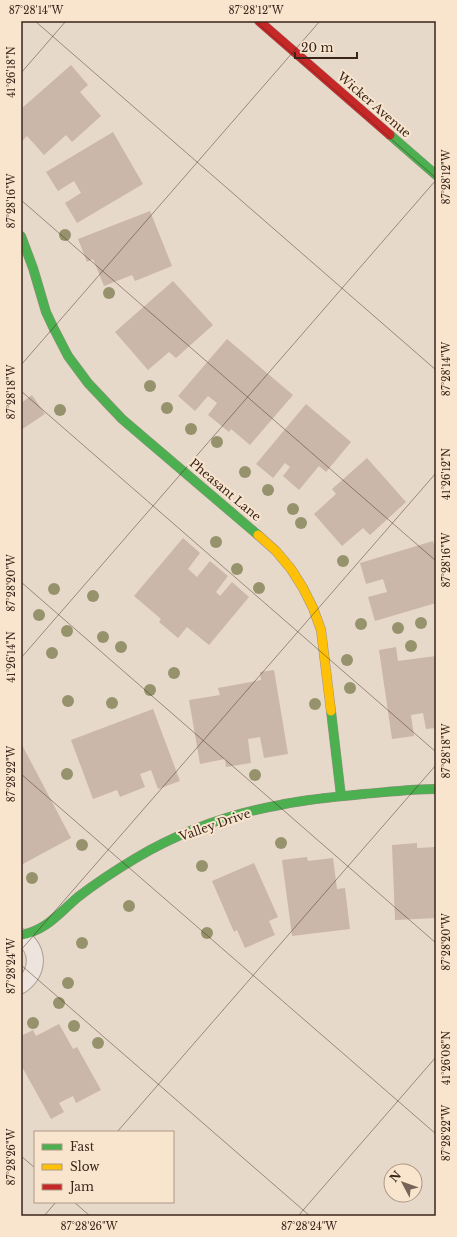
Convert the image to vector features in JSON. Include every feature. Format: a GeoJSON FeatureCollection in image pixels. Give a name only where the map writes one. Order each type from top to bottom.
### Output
{"type":"FeatureCollection","features":[{"type":"Feature","properties":{"kind":"main road","name":"Wicker Avenue"},"geometry":{"type":"LineString","coordinates":[[259,21],[436,176]]}},
{"type":"Feature","properties":{"kind":"main road","name":"Pheasant Lane"},"geometry":{"type":"LineString","coordinates":[[21,236],[35,273],[46,312],[64,348],[88,384],[122,419],[276,551],[289,565],[308,594],[321,630],[341,796]]}},
{"type":"Feature","properties":{"kind":"main road","name":"Valley Drive"},"geometry":{"type":"LineString","coordinates":[[21,936],[36,931],[114,872],[147,852],[182,835],[268,807],[341,796],[404,790],[436,789]]}},
{"type":"Feature","properties":{"kind":"street","name":"Valley Drive"},"geometry":{"type":"LineString","coordinates":[[21,936],[32,947],[35,956],[35,965],[32,974],[21,985]]}},
{"type":"Feature","properties":{"kind":"building"},"geometry":{"type":"Polygon","coordinates":[[[71,65],[88,85],[80,92],[101,116],[72,142],[66,135],[44,155],[27,136],[21,141],[21,109],[71,65]]]}},
{"type":"Feature","properties":{"kind":"building"},"geometry":{"type":"Polygon","coordinates":[[[113,132],[143,184],[77,223],[65,203],[81,193],[74,181],[58,191],[46,172],[113,132]]]}},
{"type":"Feature","properties":{"kind":"building"},"geometry":{"type":"Polygon","coordinates":[[[150,211],[172,266],[135,281],[132,275],[104,286],[93,259],[87,262],[78,239],[150,211]]]}},
{"type":"Feature","properties":{"kind":"building"},"geometry":{"type":"Polygon","coordinates":[[[173,281],[213,325],[176,358],[169,352],[148,370],[115,332],[173,281]]]}},
{"type":"Feature","properties":{"kind":"building"},"geometry":{"type":"Polygon","coordinates":[[[227,339],[293,395],[250,445],[231,429],[229,432],[208,415],[217,403],[208,396],[195,411],[178,396],[227,339]]]}},
{"type":"Feature","properties":{"kind":"building"},"geometry":{"type":"Polygon","coordinates":[[[32,395],[45,414],[21,430],[21,403],[32,395]]]}},
{"type":"Feature","properties":{"kind":"building"},"geometry":{"type":"Polygon","coordinates":[[[306,404],[351,442],[326,472],[319,466],[299,490],[283,476],[290,467],[285,463],[273,478],[256,464],[306,404]]]}},
{"type":"Feature","properties":{"kind":"building"},"geometry":{"type":"Polygon","coordinates":[[[367,458],[406,502],[370,535],[363,528],[342,546],[314,514],[336,494],[332,489],[367,458]]]}},
{"type":"Feature","properties":{"kind":"building"},"geometry":{"type":"Polygon","coordinates":[[[183,538],[200,553],[188,569],[197,577],[210,561],[228,576],[216,592],[220,596],[232,582],[249,597],[209,645],[187,627],[178,638],[159,622],[161,619],[134,596],[183,538]]]}},
{"type":"Feature","properties":{"kind":"building"},"geometry":{"type":"Polygon","coordinates":[[[433,541],[436,551],[436,603],[375,621],[368,597],[387,592],[383,579],[366,584],[360,563],[433,541]]]}},
{"type":"Feature","properties":{"kind":"building"},"geometry":{"type":"Polygon","coordinates":[[[396,647],[398,661],[436,656],[436,728],[426,729],[423,713],[411,715],[414,736],[392,739],[379,650],[396,647]]]}},
{"type":"Feature","properties":{"kind":"building"},"geometry":{"type":"Polygon","coordinates":[[[274,670],[288,754],[264,758],[260,737],[248,739],[251,763],[226,767],[225,759],[200,764],[189,700],[220,695],[218,688],[261,680],[260,672],[274,670]]]}},
{"type":"Feature","properties":{"kind":"building"},"geometry":{"type":"Polygon","coordinates":[[[153,709],[180,781],[158,789],[151,770],[140,774],[145,787],[120,797],[117,790],[93,799],[71,740],[153,709]]]}},
{"type":"Feature","properties":{"kind":"building"},"geometry":{"type":"Polygon","coordinates":[[[21,743],[71,838],[21,865],[21,743]]]}},
{"type":"Feature","properties":{"kind":"building"},"geometry":{"type":"Polygon","coordinates":[[[417,843],[417,848],[436,847],[436,918],[395,920],[392,845],[417,843]]]}},
{"type":"Feature","properties":{"kind":"building"},"geometry":{"type":"Polygon","coordinates":[[[307,857],[308,861],[333,858],[337,889],[345,888],[350,929],[292,936],[282,860],[307,857]]]}},
{"type":"Feature","properties":{"kind":"building"},"geometry":{"type":"Polygon","coordinates":[[[254,863],[278,917],[269,921],[275,935],[245,948],[237,930],[234,932],[212,881],[254,863]]]}},
{"type":"Feature","properties":{"kind":"building"},"geometry":{"type":"Polygon","coordinates":[[[59,1024],[73,1049],[77,1047],[101,1090],[76,1103],[73,1096],[59,1103],[64,1112],[51,1119],[21,1065],[21,1036],[33,1030],[36,1036],[59,1024]]]}},
{"type":"Feature","properties":{"kind":"traffic: fast"},"geometry":{"type":"LineString","coordinates":[[390,135],[436,175]]}},
{"type":"Feature","properties":{"kind":"traffic: fast"},"geometry":{"type":"LineString","coordinates":[[21,236],[33,268],[46,312],[68,356],[88,383],[122,419],[258,535]]}},
{"type":"Feature","properties":{"kind":"traffic: fast"},"geometry":{"type":"LineString","coordinates":[[331,711],[341,796]]}},
{"type":"Feature","properties":{"kind":"traffic: fast"},"geometry":{"type":"LineString","coordinates":[[21,935],[30,933],[45,925],[78,897],[136,858],[170,840],[205,825],[242,813],[301,801],[332,797],[436,789]]}},
{"type":"Feature","properties":{"kind":"traffic: slow"},"geometry":{"type":"LineString","coordinates":[[258,535],[276,551],[291,569],[313,608],[321,630],[331,711]]}},
{"type":"Feature","properties":{"kind":"traffic: jam"},"geometry":{"type":"LineString","coordinates":[[259,21],[390,135]]}}]}
